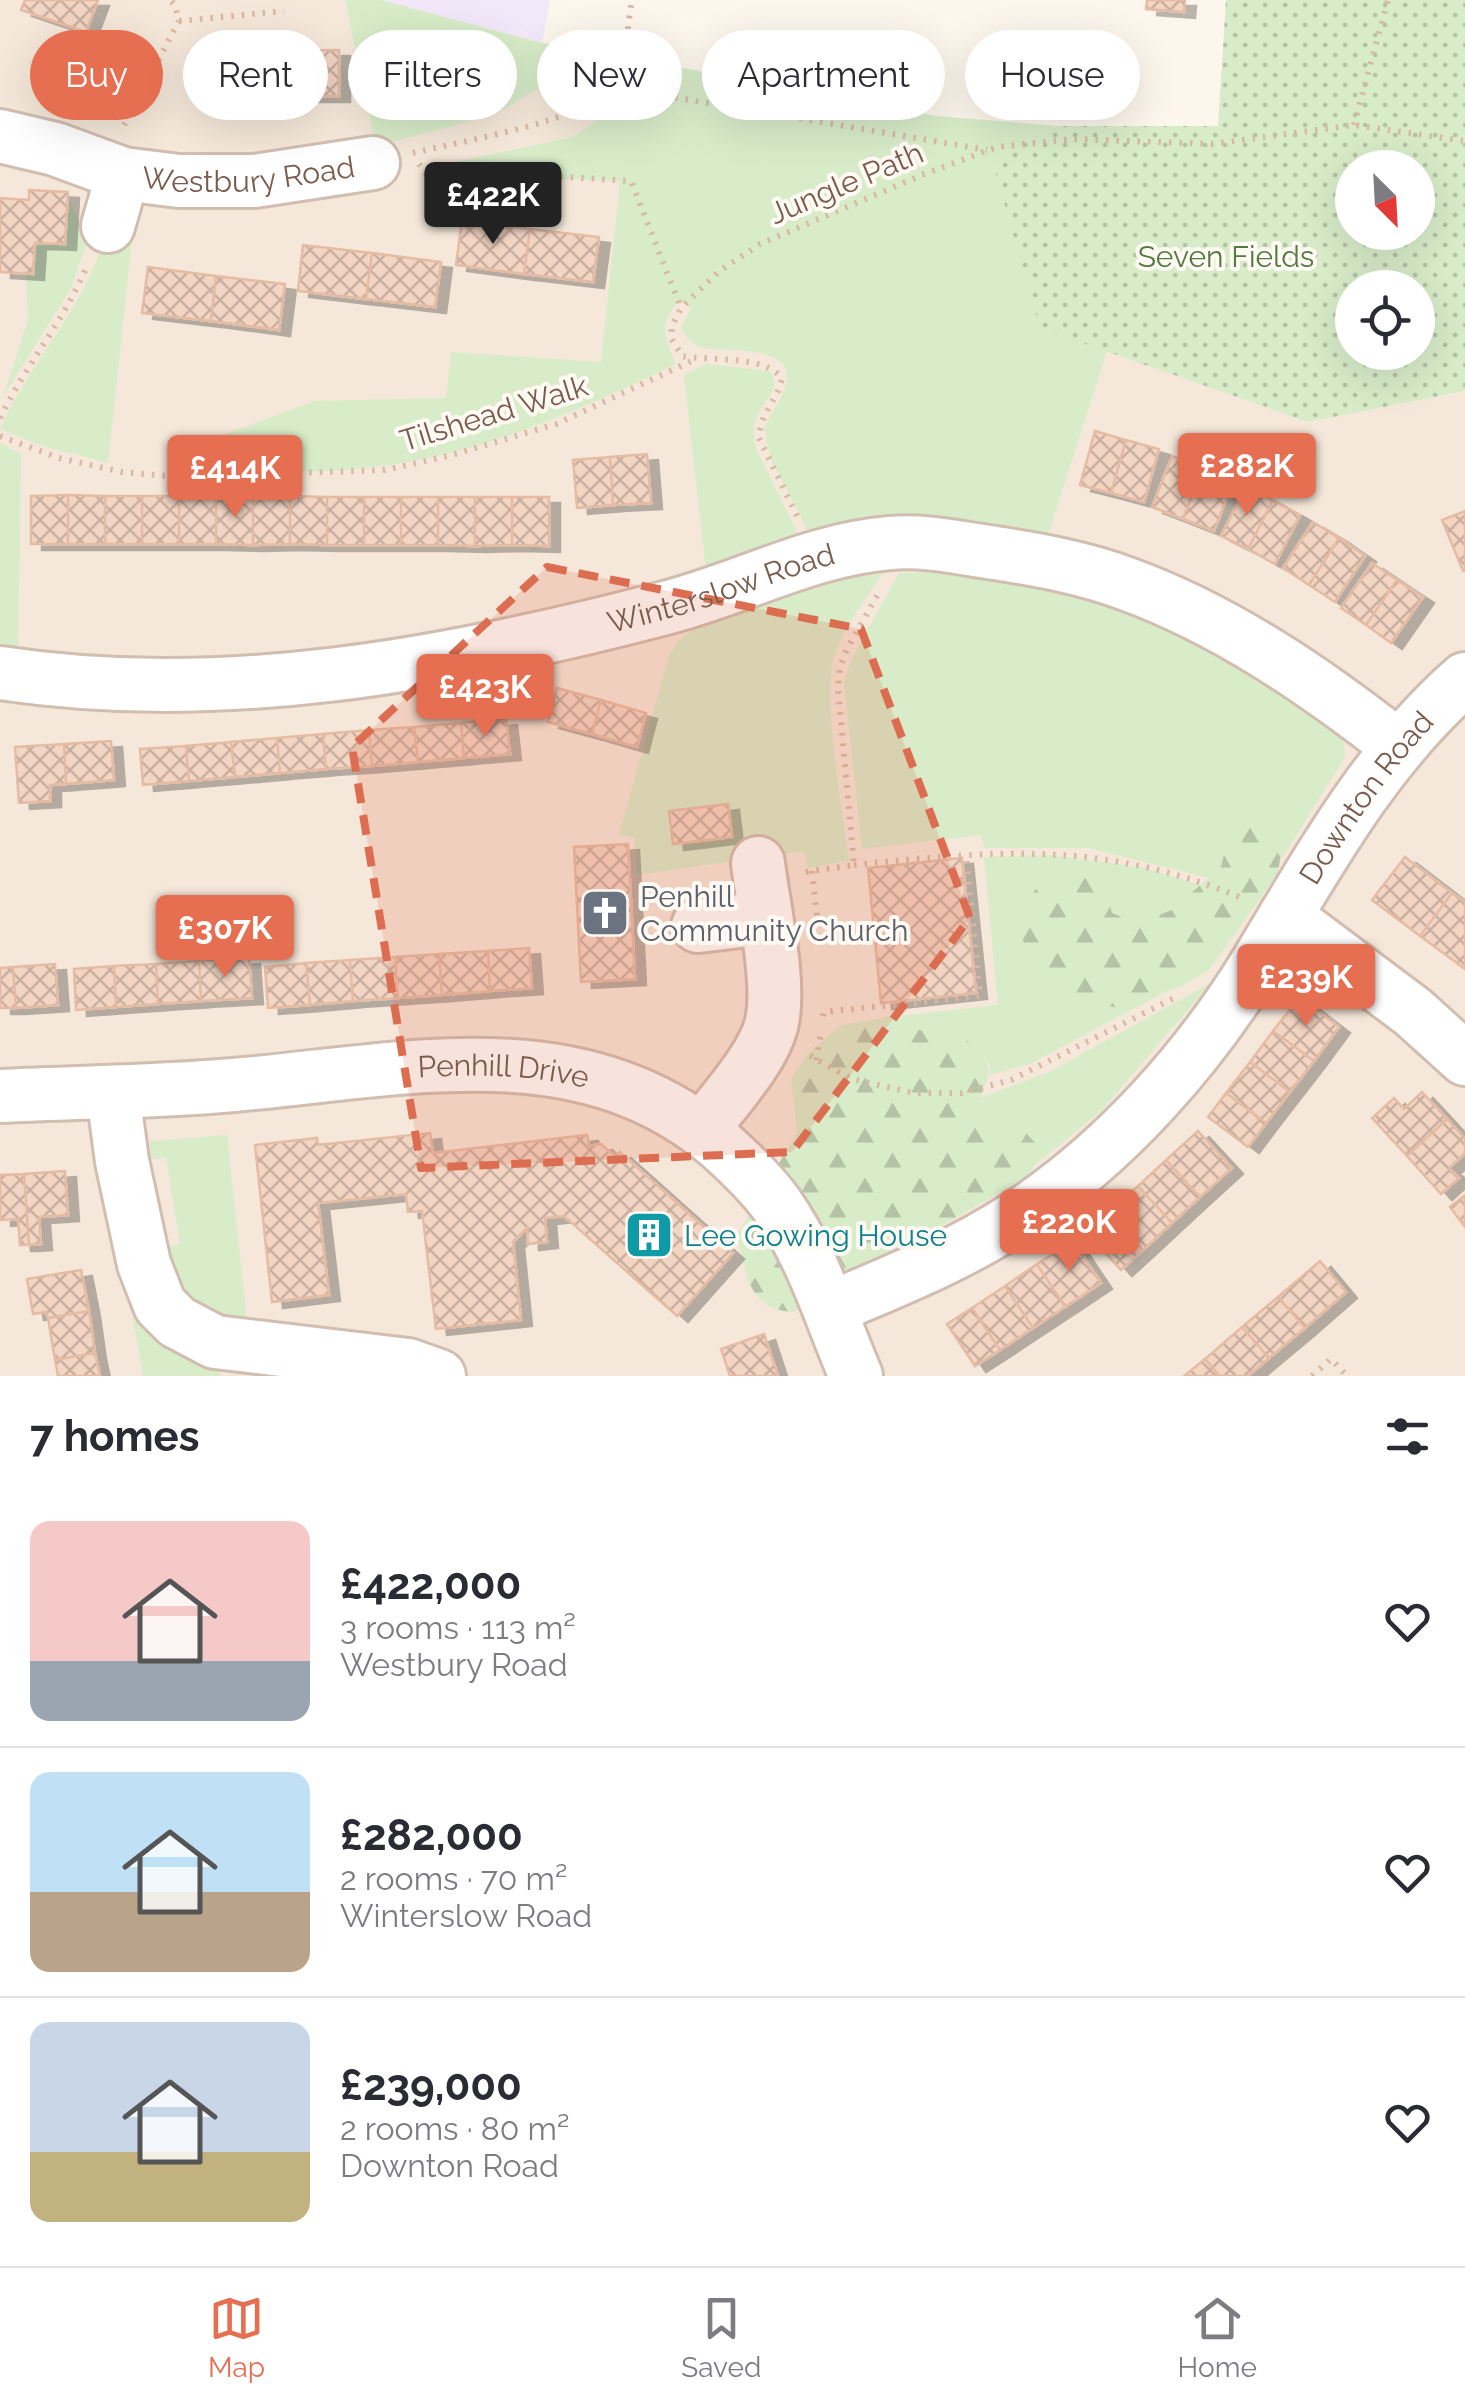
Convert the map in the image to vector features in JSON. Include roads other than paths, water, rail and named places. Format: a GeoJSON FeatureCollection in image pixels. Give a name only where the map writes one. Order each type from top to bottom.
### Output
{"type":"FeatureCollection","features":[{"type":"Feature","properties":{"kind":"street","name":"Westbury Road"},"geometry":{"type":"LineString","coordinates":[[0,136],[54,149],[128,175],[234,182],[392,158]]}},
{"type":"Feature","properties":{"kind":"street","name":"Westbury Road"},"geometry":{"type":"LineString","coordinates":[[108,226],[128,175]]}},
{"type":"Feature","properties":{"kind":"street","name":"Winterslow Road"},"geometry":{"type":"LineString","coordinates":[[0,673],[68,682],[167,684],[246,683],[368,670],[574,632],[712,596],[818,556],[888,543],[917,542],[1021,557],[1125,582],[1168,600],[1271,657],[1340,701],[1399,747]]}},
{"type":"Feature","properties":{"kind":"street","name":"Downton Road"},"geometry":{"type":"LineString","coordinates":[[831,1308],[952,1255],[1014,1219],[1116,1139],[1167,1086],[1247,978],[1332,836],[1399,747],[1434,706],[1465,680]]}},
{"type":"Feature","properties":{"kind":"street"},"geometry":{"type":"LineString","coordinates":[[698,926],[761,886],[774,999],[770,1028],[753,1059],[702,1130]]}},
{"type":"Feature","properties":{"kind":"street"},"geometry":{"type":"LineString","coordinates":[[1285,916],[1412,1012],[1465,1060]]}},
{"type":"Feature","properties":{"kind":"street","name":"Penhill Drive"},"geometry":{"type":"LineString","coordinates":[[0,1096],[113,1094],[424,1066],[525,1065],[605,1082],[646,1098],[702,1130],[776,1204],[831,1308],[856,1376]]}},
{"type":"Feature","properties":{"kind":"street"},"geometry":{"type":"LineString","coordinates":[[113,1094],[137,1240],[151,1287],[177,1322],[215,1342],[238,1360],[408,1365],[439,1376]]}},
{"type":"Feature","properties":{"kind":"place","name":"Penhill Community Church"},"geometry":{"type":"Point","coordinates":[605,913]}},
{"type":"Feature","properties":{"kind":"place","name":"Lee Gowing House"},"geometry":{"type":"Point","coordinates":[649,1235]}},
{"type":"Feature","properties":{"kind":"park label","name":"Seven Fields"},"geometry":{"type":"Point","coordinates":[1226,256]}}]}
